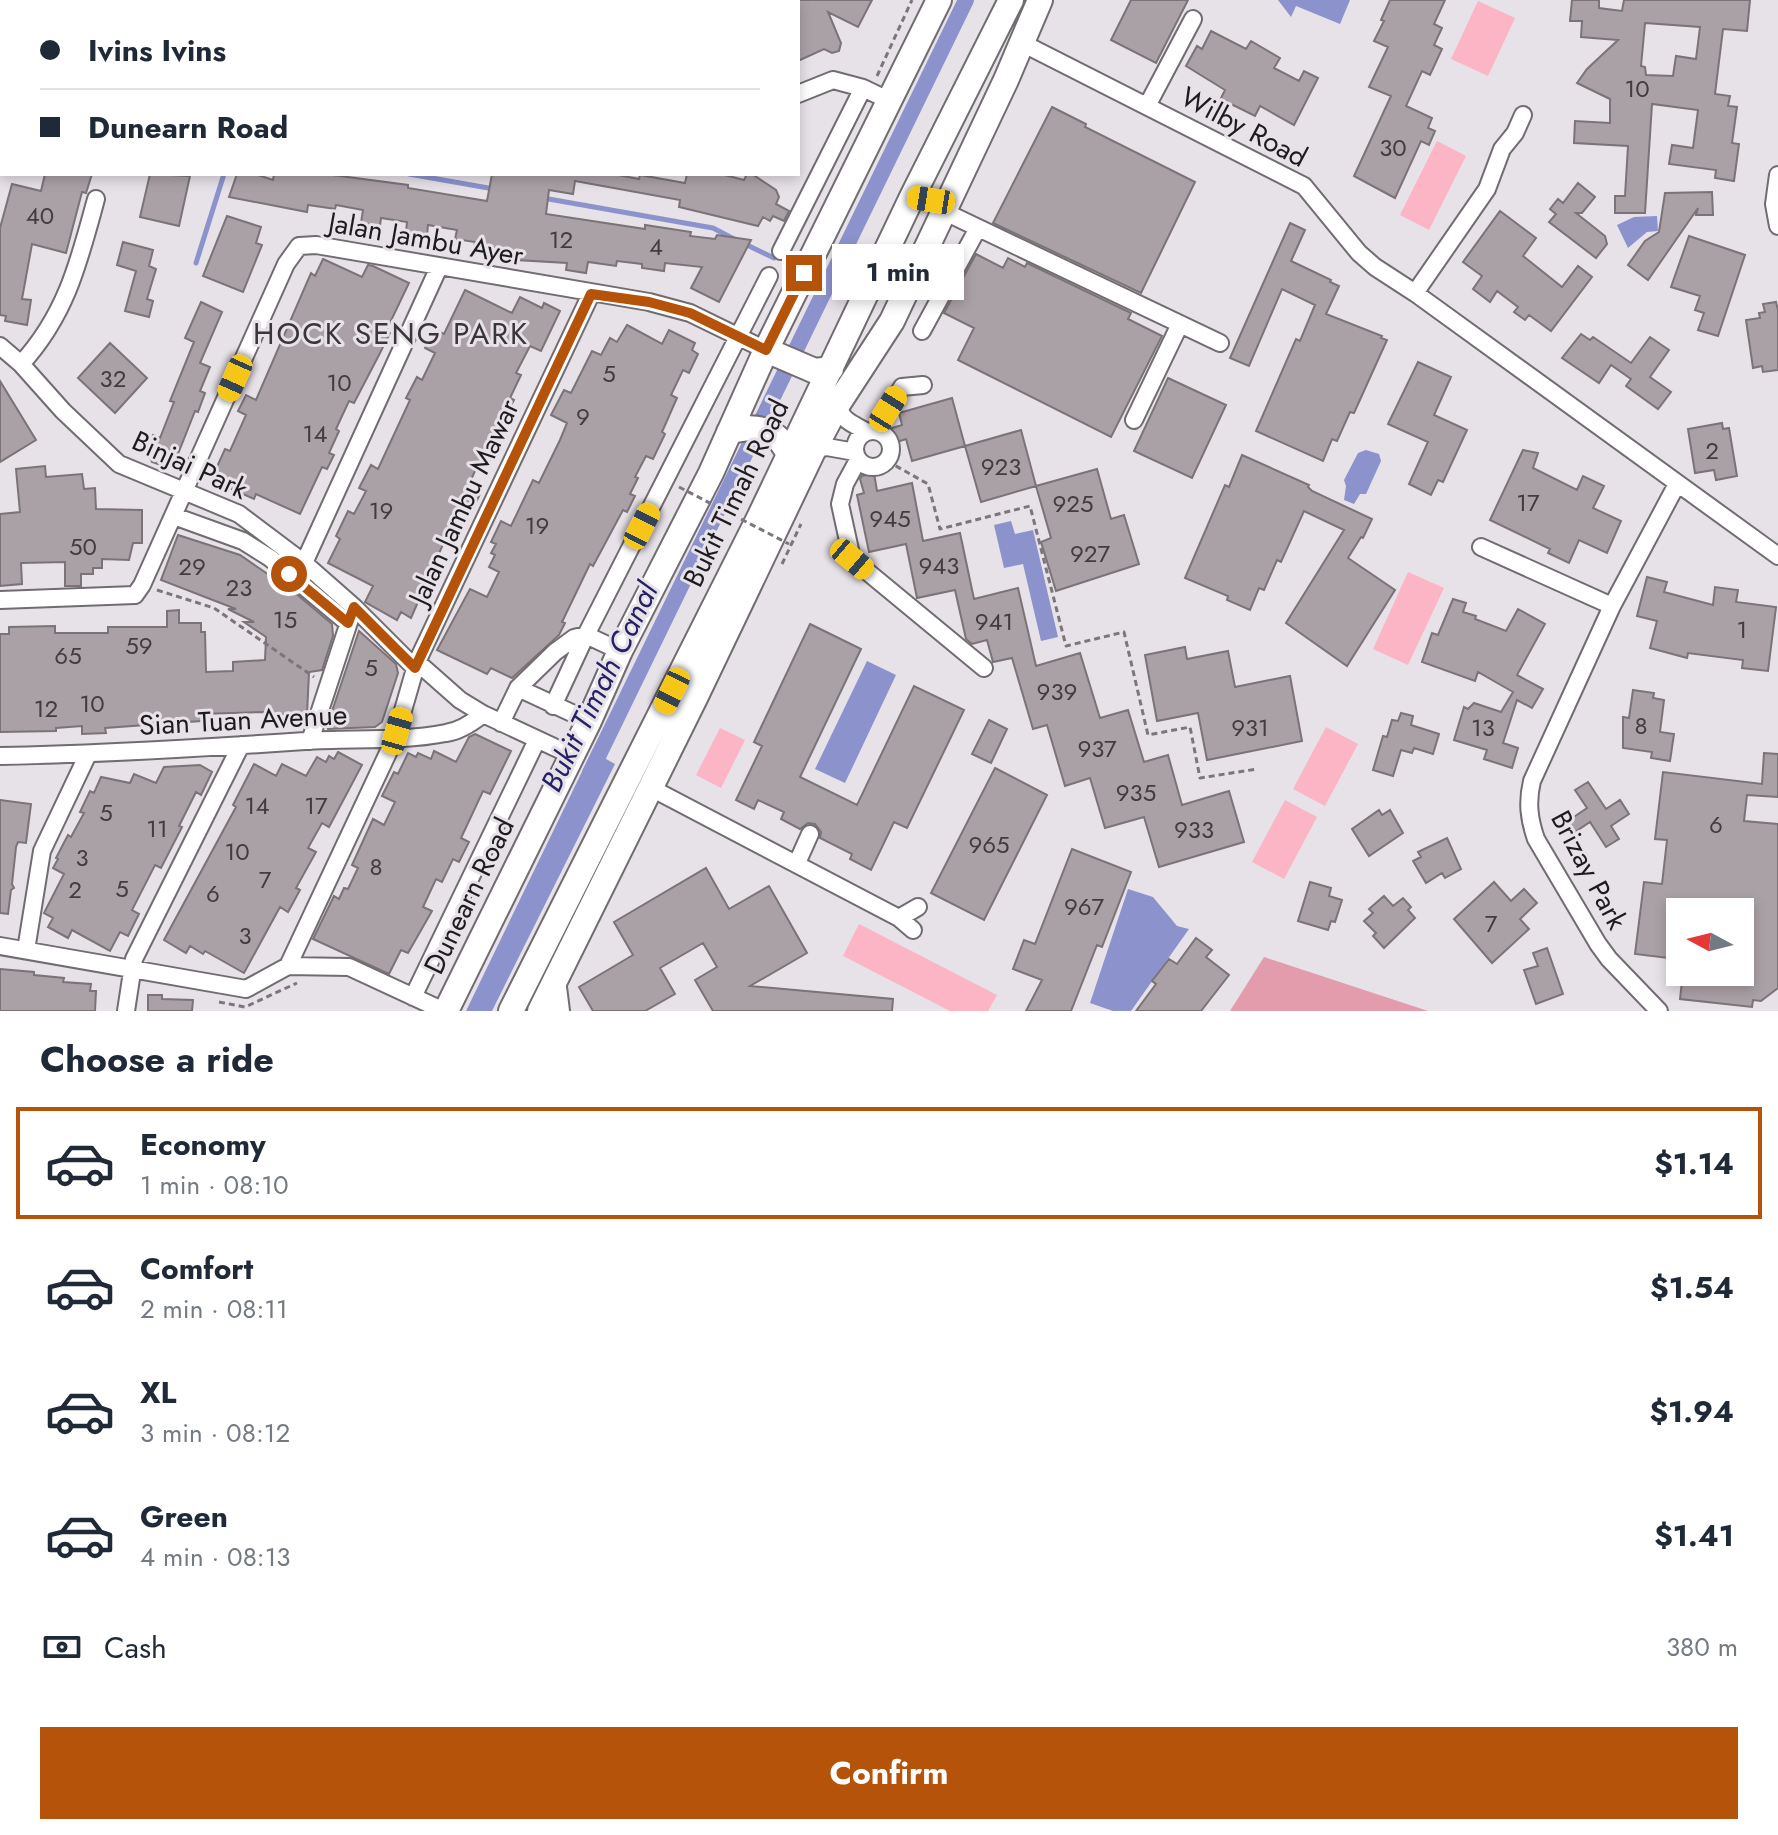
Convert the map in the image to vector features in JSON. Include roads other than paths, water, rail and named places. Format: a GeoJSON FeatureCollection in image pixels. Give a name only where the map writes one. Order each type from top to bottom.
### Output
{"type":"FeatureCollection","features":[{"type":"Feature","properties":{"kind":"highway","name":"Dunearn Road"},"geometry":{"type":"LineString","coordinates":[[445,1011],[589,721],[620,651],[700,495],[766,350],[939,0]]}},
{"type":"Feature","properties":{"kind":"highway","name":"Bukit Timah Road"},"geometry":{"type":"LineString","coordinates":[[511,1011],[789,456],[912,197],[1011,0]]}},
{"type":"Feature","properties":{"kind":"highway"},"geometry":{"type":"LineString","coordinates":[[540,1011],[814,449],[838,404],[892,321],[945,212],[1040,0]]}},
{"type":"Feature","properties":{"kind":"highway"},"geometry":{"type":"LineString","coordinates":[[912,197],[931,200],[954,189]]}},
{"type":"Feature","properties":{"kind":"highway"},"geometry":{"type":"LineString","coordinates":[[766,350],[815,371],[831,369]]}},
{"type":"Feature","properties":{"kind":"highway"},"geometry":{"type":"LineString","coordinates":[[729,432],[747,426],[773,434],[786,446],[789,456]]}},
{"type":"Feature","properties":{"kind":"highway"},"geometry":{"type":"LineString","coordinates":[[641,753],[658,754],[670,748]]}},
{"type":"Feature","properties":{"kind":"street"},"geometry":{"type":"LineString","coordinates":[[1147,106],[1193,19]]}},
{"type":"Feature","properties":{"kind":"street","name":"Wilby Road"},"geometry":{"type":"LineString","coordinates":[[1022,43],[1304,186],[1359,253],[1778,556]]}},
{"type":"Feature","properties":{"kind":"street"},"geometry":{"type":"LineString","coordinates":[[800,93],[833,80],[863,88],[890,101]]}},
{"type":"Feature","properties":{"kind":"street"},"geometry":{"type":"LineString","coordinates":[[781,251],[863,88]]}},
{"type":"Feature","properties":{"kind":"street"},"geometry":{"type":"LineString","coordinates":[[1415,293],[1487,189],[1502,149],[1515,133],[1523,115]]}},
{"type":"Feature","properties":{"kind":"street"},"geometry":{"type":"LineString","coordinates":[[1778,175],[1774,204],[1778,226]]}},
{"type":"Feature","properties":{"kind":"street"},"geometry":{"type":"LineString","coordinates":[[21,364],[41,343],[63,305],[75,277],[96,199]]}},
{"type":"Feature","properties":{"kind":"street"},"geometry":{"type":"LineString","coordinates":[[945,212],[1220,343]]}},
{"type":"Feature","properties":{"kind":"street"},"geometry":{"type":"LineString","coordinates":[[922,331],[978,228]]}},
{"type":"Feature","properties":{"kind":"street","name":"Jalan Jambu Ayer"},"geometry":{"type":"LineString","coordinates":[[0,600],[135,595],[185,492],[286,264],[299,246],[316,245],[649,302],[690,313],[766,350]]}},
{"type":"Feature","properties":{"kind":"street"},"geometry":{"type":"LineString","coordinates":[[304,563],[439,267]]}},
{"type":"Feature","properties":{"kind":"street"},"geometry":{"type":"LineString","coordinates":[[553,706],[769,276]]}},
{"type":"Feature","properties":{"kind":"street","name":"Jalan Jambu Mawar"},"geometry":{"type":"LineString","coordinates":[[288,966],[395,738],[416,665],[591,294]]}},
{"type":"Feature","properties":{"kind":"street"},"geometry":{"type":"LineString","coordinates":[[1134,420],[1180,324]]}},
{"type":"Feature","properties":{"kind":"street","name":"Binjai Park"},"geometry":{"type":"LineString","coordinates":[[0,346],[119,464],[239,514],[304,563],[351,615],[460,700],[501,723],[571,755]]}},
{"type":"Feature","properties":{"kind":"street"},"geometry":{"type":"LineString","coordinates":[[923,385],[902,387],[871,431],[860,436],[857,456],[840,504],[852,559],[984,668]]}},
{"type":"Feature","properties":{"kind":"street"},"geometry":{"type":"LineString","coordinates":[[814,449],[827,447],[857,456],[865,467],[887,461],[891,454],[889,438],[844,419],[838,404]]}},
{"type":"Feature","properties":{"kind":"street","name":"Brizay Park"},"geometry":{"type":"LineString","coordinates":[[1659,1011],[1598,944],[1536,839],[1529,809],[1532,781],[1612,606],[1677,484]]}},
{"type":"Feature","properties":{"kind":"street"},"geometry":{"type":"LineString","coordinates":[[174,516],[243,541],[351,615],[310,741]]}},
{"type":"Feature","properties":{"kind":"street"},"geometry":{"type":"LineString","coordinates":[[1481,547],[1612,606]]}},
{"type":"Feature","properties":{"kind":"street"},"geometry":{"type":"LineString","coordinates":[[501,723],[518,688],[564,644],[586,635],[620,651]]}},
{"type":"Feature","properties":{"kind":"street"},"geometry":{"type":"LineString","coordinates":[[518,688],[589,721]]}},
{"type":"Feature","properties":{"kind":"street","name":"Sian Tuan Avenue"},"geometry":{"type":"LineString","coordinates":[[0,756],[445,734],[466,726],[483,714]]}},
{"type":"Feature","properties":{"kind":"street","name":"Dunearn Road"},"geometry":{"type":"LineString","coordinates":[[413,997],[537,740]]}},
{"type":"Feature","properties":{"kind":"street"},"geometry":{"type":"LineString","coordinates":[[126,1011],[134,959],[241,745]]}},
{"type":"Feature","properties":{"kind":"street"},"geometry":{"type":"LineString","coordinates":[[26,950],[42,851],[88,754]]}},
{"type":"Feature","properties":{"kind":"street"},"geometry":{"type":"LineString","coordinates":[[651,788],[899,918],[913,930]]}},
{"type":"Feature","properties":{"kind":"street"},"geometry":{"type":"LineString","coordinates":[[797,863],[810,834]]}},
{"type":"Feature","properties":{"kind":"street"},"geometry":{"type":"LineString","coordinates":[[899,918],[918,907]]}},
{"type":"Feature","properties":{"kind":"street"},"geometry":{"type":"LineString","coordinates":[[0,946],[246,989],[288,966],[349,967],[445,1011]]}},
{"type":"Feature","properties":{"kind":"street"},"geometry":{"type":"LineString","coordinates":[[557,979],[561,1011]]}},
{"type":"Feature","properties":{"kind":"water"},"geometry":{"type":"Polygon","coordinates":[[[1278,0],[1350,0],[1340,24],[1296,6],[1291,17],[1278,0]]]}},
{"type":"Feature","properties":{"kind":"water"},"geometry":{"type":"Polygon","coordinates":[[[1657,216],[1658,231],[1647,232],[1628,248],[1617,225],[1634,217],[1657,216]]]}},
{"type":"Feature","properties":{"kind":"water"},"geometry":{"type":"Polygon","coordinates":[[[1366,450],[1379,454],[1381,461],[1366,494],[1360,494],[1354,504],[1344,500],[1344,480],[1358,453],[1366,450]]]}},
{"type":"Feature","properties":{"kind":"water"},"geometry":{"type":"Polygon","coordinates":[[[1011,521],[1015,534],[1033,530],[1058,637],[1041,641],[1023,564],[1004,568],[994,525],[1011,521]]]}},
{"type":"Feature","properties":{"kind":"water"},"geometry":{"type":"Polygon","coordinates":[[[867,661],[896,675],[845,783],[815,769],[867,661]]]}},
{"type":"Feature","properties":{"kind":"water"},"geometry":{"type":"Polygon","coordinates":[[[592,751],[615,764],[492,1011],[466,1011],[592,751]]]}},
{"type":"Feature","properties":{"kind":"water"},"geometry":{"type":"Polygon","coordinates":[[[1128,889],[1153,897],[1177,926],[1189,929],[1131,1011],[1113,1011],[1090,1003],[1128,889]]]}},
{"type":"Feature","properties":{"kind":"waterway","name":"Bukit Timah Canal"},"geometry":{"type":"LineString","coordinates":[[590,773],[966,0]]}},
{"type":"Feature","properties":{"kind":"waterway"},"geometry":{"type":"LineString","coordinates":[[196,263],[223,176]]}},
{"type":"Feature","properties":{"kind":"waterway"},"geometry":{"type":"LineString","coordinates":[[420,176],[494,189]]}},
{"type":"Feature","properties":{"kind":"waterway"},"geometry":{"type":"LineString","coordinates":[[543,198],[713,228],[736,240]]}},
{"type":"Feature","properties":{"kind":"waterway"},"geometry":{"type":"LineString","coordinates":[[745,244],[774,258]]}},
{"type":"Feature","properties":{"kind":"district","name":"HOCK SENG PARK"},"geometry":{"type":"Point","coordinates":[391,333]}}]}
